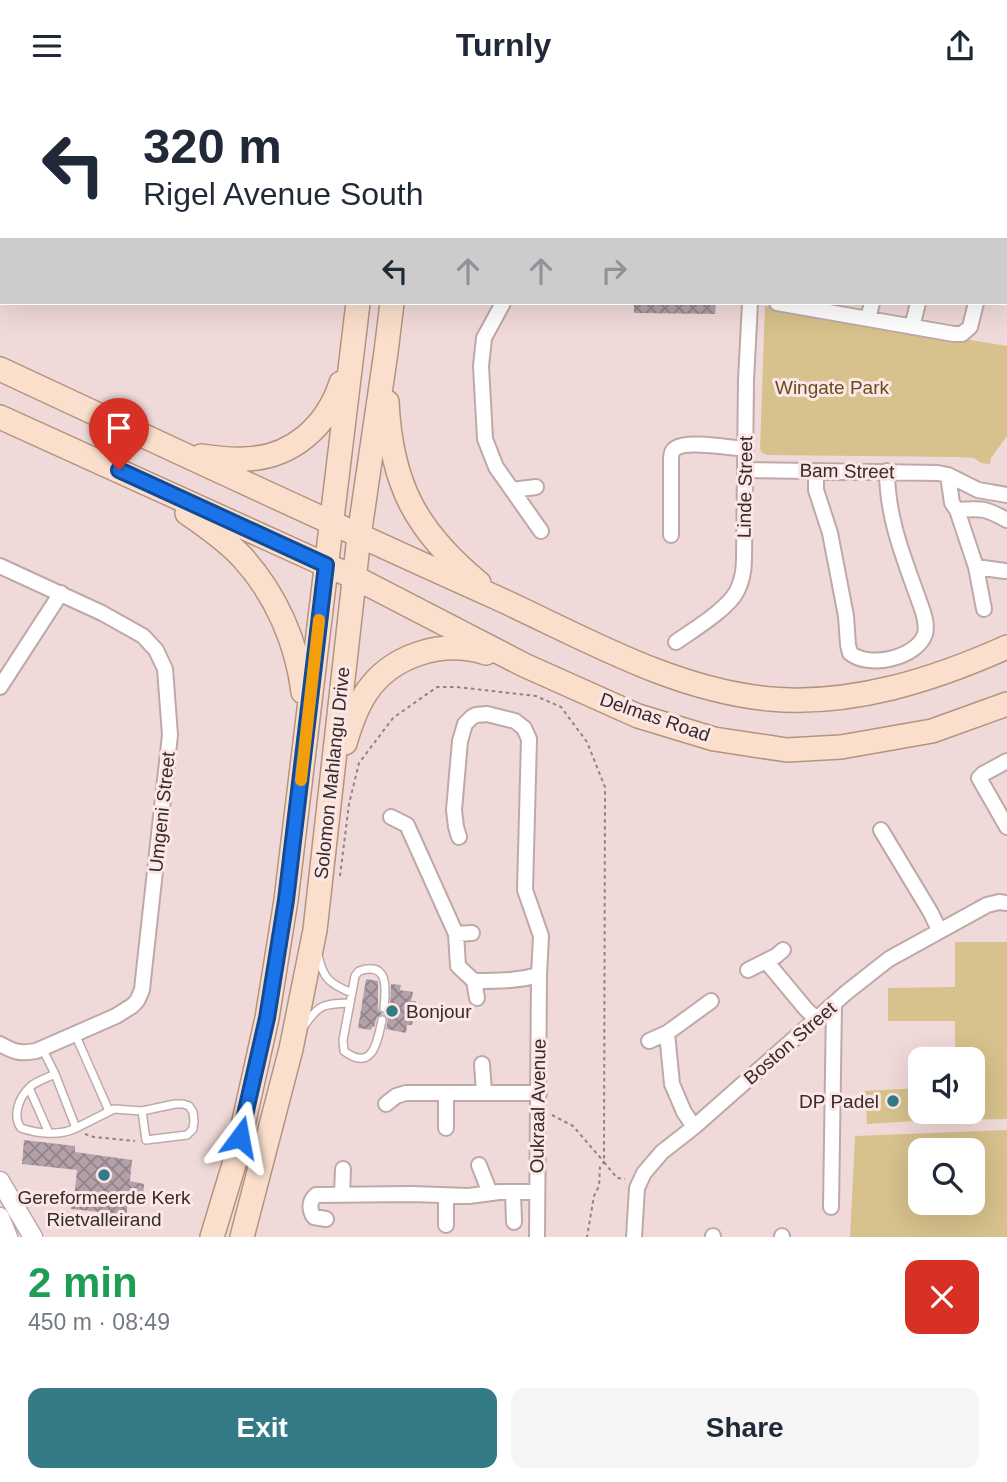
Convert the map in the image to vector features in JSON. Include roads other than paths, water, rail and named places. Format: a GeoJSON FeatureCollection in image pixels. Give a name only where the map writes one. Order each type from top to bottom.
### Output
{"type":"FeatureCollection","features":[{"type":"Feature","properties":{"kind":"main road","name":"Solomon Mahlangu Drive"},"geometry":{"type":"LineString","coordinates":[[212,1237],[235,1161],[267,1018],[286,900],[358,305]]}},
{"type":"Feature","properties":{"kind":"main road","name":"Solomon Mahlangu Drive"},"geometry":{"type":"LineString","coordinates":[[242,1236],[291,1049],[315,930],[354,576],[392,305]]}},
{"type":"Feature","properties":{"kind":"main road"},"geometry":{"type":"LineString","coordinates":[[180,453],[244,459],[283,451],[314,430],[329,409],[340,386],[354,337]]}},
{"type":"Feature","properties":{"kind":"main road"},"geometry":{"type":"LineString","coordinates":[[386,352],[388,419],[400,479],[411,505],[441,547],[498,598]]}},
{"type":"Feature","properties":{"kind":"main road"},"geometry":{"type":"LineString","coordinates":[[0,369],[624,658],[686,681],[770,699],[822,699],[895,689],[972,663],[1007,647]]}},
{"type":"Feature","properties":{"kind":"main road"},"geometry":{"type":"LineString","coordinates":[[0,417],[96,460],[184,511],[241,556],[264,584],[286,625],[300,667],[307,726]]}},
{"type":"Feature","properties":{"kind":"main road","name":"Delmas Road"},"geometry":{"type":"LineString","coordinates":[[96,460],[354,576],[524,665],[638,716],[714,739],[788,750],[841,747],[932,731],[1007,704]]}},
{"type":"Feature","properties":{"kind":"main road"},"geometry":{"type":"LineString","coordinates":[[332,779],[354,715],[366,691],[395,664],[432,649],[454,648],[478,650],[524,665]]}},
{"type":"Feature","properties":{"kind":"street"},"geometry":{"type":"LineString","coordinates":[[502,305],[484,338],[481,366],[485,439],[496,467],[541,531]]}},
{"type":"Feature","properties":{"kind":"street","name":"Linde Street"},"geometry":{"type":"LineString","coordinates":[[676,642],[728,603],[736,594],[744,570],[746,380],[750,305]]}},
{"type":"Feature","properties":{"kind":"street"},"geometry":{"type":"LineString","coordinates":[[801,305],[825,307],[868,319],[954,334],[967,332],[976,305]]}},
{"type":"Feature","properties":{"kind":"street"},"geometry":{"type":"LineString","coordinates":[[868,319],[872,305]]}},
{"type":"Feature","properties":{"kind":"street"},"geometry":{"type":"LineString","coordinates":[[912,327],[918,305]]}},
{"type":"Feature","properties":{"kind":"street"},"geometry":{"type":"LineString","coordinates":[[671,535],[673,450],[677,447],[698,445],[746,449]]}},
{"type":"Feature","properties":{"kind":"street","name":"Bam Street"},"geometry":{"type":"LineString","coordinates":[[746,470],[887,471],[948,475]]}},
{"type":"Feature","properties":{"kind":"street"},"geometry":{"type":"LineString","coordinates":[[816,471],[816,490],[830,533],[846,616],[850,653],[855,657],[876,660],[893,659],[907,653],[921,641],[926,627],[891,515],[887,471]]}},
{"type":"Feature","properties":{"kind":"street"},"geometry":{"type":"LineString","coordinates":[[948,475],[978,490],[1007,495]]}},
{"type":"Feature","properties":{"kind":"street"},"geometry":{"type":"LineString","coordinates":[[948,475],[952,503],[957,510],[976,567],[984,609]]}},
{"type":"Feature","properties":{"kind":"street"},"geometry":{"type":"LineString","coordinates":[[512,490],[536,487]]}},
{"type":"Feature","properties":{"kind":"street"},"geometry":{"type":"LineString","coordinates":[[957,510],[985,509],[1007,520]]}},
{"type":"Feature","properties":{"kind":"street","name":"Umgeni Street"},"geometry":{"type":"LineString","coordinates":[[0,566],[61,593],[143,636],[156,650],[165,669],[170,722],[169,758],[142,990],[137,1000],[116,1016],[42,1048],[18,1053],[0,1044]]}},
{"type":"Feature","properties":{"kind":"street"},"geometry":{"type":"LineString","coordinates":[[976,567],[1004,571]]}},
{"type":"Feature","properties":{"kind":"street"},"geometry":{"type":"LineString","coordinates":[[0,687],[61,593]]}},
{"type":"Feature","properties":{"kind":"street","name":"Oukraal Avenue"},"geometry":{"type":"LineString","coordinates":[[459,837],[454,810],[460,741],[465,724],[472,717],[482,714],[515,721],[524,727],[529,739],[525,890],[541,936],[537,1237]]}},
{"type":"Feature","properties":{"kind":"street"},"geometry":{"type":"LineString","coordinates":[[1007,761],[979,778],[1007,827]]}},
{"type":"Feature","properties":{"kind":"street"},"geometry":{"type":"LineString","coordinates":[[391,817],[407,825],[431,892],[449,927],[452,966],[474,981],[504,982],[539,975]]}},
{"type":"Feature","properties":{"kind":"street"},"geometry":{"type":"LineString","coordinates":[[881,830],[939,930]]}},
{"type":"Feature","properties":{"kind":"street","name":"Boston Street"},"geometry":{"type":"LineString","coordinates":[[634,1237],[635,1200],[640,1179],[662,1152],[889,959],[987,905],[1007,903]]}},
{"type":"Feature","properties":{"kind":"street"},"geometry":{"type":"LineString","coordinates":[[449,927],[472,933]]}},
{"type":"Feature","properties":{"kind":"street"},"geometry":{"type":"LineString","coordinates":[[748,970],[783,950]]}},
{"type":"Feature","properties":{"kind":"street"},"geometry":{"type":"LineString","coordinates":[[766,961],[817,1019]]}},
{"type":"Feature","properties":{"kind":"street"},"geometry":{"type":"LineString","coordinates":[[474,981],[477,998]]}},
{"type":"Feature","properties":{"kind":"street"},"geometry":{"type":"LineString","coordinates":[[649,1041],[667,1033],[711,1001]]}},
{"type":"Feature","properties":{"kind":"street"},"geometry":{"type":"LineString","coordinates":[[831,1207],[834,1004]]}},
{"type":"Feature","properties":{"kind":"street"},"geometry":{"type":"LineString","coordinates":[[667,1033],[672,1084],[694,1127]]}},
{"type":"Feature","properties":{"kind":"street"},"geometry":{"type":"LineString","coordinates":[[482,1064],[484,1092]]}},
{"type":"Feature","properties":{"kind":"street"},"geometry":{"type":"LineString","coordinates":[[386,1104],[396,1096],[406,1093],[539,1093]]}},
{"type":"Feature","properties":{"kind":"street"},"geometry":{"type":"LineString","coordinates":[[446,1093],[446,1128]]}},
{"type":"Feature","properties":{"kind":"street"},"geometry":{"type":"LineString","coordinates":[[479,1165],[490,1193]]}},
{"type":"Feature","properties":{"kind":"street"},"geometry":{"type":"LineString","coordinates":[[342,1194],[343,1169]]}},
{"type":"Feature","properties":{"kind":"street"},"geometry":{"type":"LineString","coordinates":[[0,1181],[33,1237]]}},
{"type":"Feature","properties":{"kind":"street"},"geometry":{"type":"LineString","coordinates":[[513,1192],[514,1222]]}},
{"type":"Feature","properties":{"kind":"street"},"geometry":{"type":"LineString","coordinates":[[326,1219],[316,1218],[312,1214],[310,1205],[318,1194],[469,1196],[537,1192]]}},
{"type":"Feature","properties":{"kind":"street"},"geometry":{"type":"LineString","coordinates":[[446,1196],[446,1225]]}},
{"type":"Feature","properties":{"kind":"street"},"geometry":{"type":"LineString","coordinates":[[0,1217],[8,1237]]}},
{"type":"Feature","properties":{"kind":"lane"},"geometry":{"type":"LineString","coordinates":[[315,930],[322,972],[335,986],[352,993]]}},
{"type":"Feature","properties":{"kind":"lane"},"geometry":{"type":"LineString","coordinates":[[382,1020],[371,1055],[363,1058],[344,1051],[342,1045],[349,1003],[359,971],[370,969],[379,972],[385,979],[384,1008]]}},
{"type":"Feature","properties":{"kind":"lane"},"geometry":{"type":"LineString","coordinates":[[291,1049],[319,1008],[327,1004],[349,1003]]}},
{"type":"Feature","properties":{"kind":"lane"},"geometry":{"type":"LineString","coordinates":[[75,1034],[109,1111]]}},
{"type":"Feature","properties":{"kind":"lane"},"geometry":{"type":"LineString","coordinates":[[42,1048],[76,1128]]}},
{"type":"Feature","properties":{"kind":"lane"},"geometry":{"type":"LineString","coordinates":[[55,1074],[32,1085],[18,1107],[17,1123],[24,1130],[67,1132],[115,1109],[142,1111],[175,1104],[183,1104],[193,1112],[193,1129],[187,1135],[146,1140],[142,1111]]}},
{"type":"Feature","properties":{"kind":"lane"},"geometry":{"type":"LineString","coordinates":[[29,1089],[49,1133]]}},
{"type":"Feature","properties":{"kind":"place","name":"Bonjour"},"geometry":{"type":"Point","coordinates":[392,1011]}},
{"type":"Feature","properties":{"kind":"place","name":"DP Padel"},"geometry":{"type":"Point","coordinates":[893,1101]}},
{"type":"Feature","properties":{"kind":"place","name":"Gereformeerde Kerk Rietvalleirand"},"geometry":{"type":"Point","coordinates":[104,1175]}},
{"type":"Feature","properties":{"kind":"park label","name":"Wingate Park"},"geometry":{"type":"Point","coordinates":[832,387]}}]}
